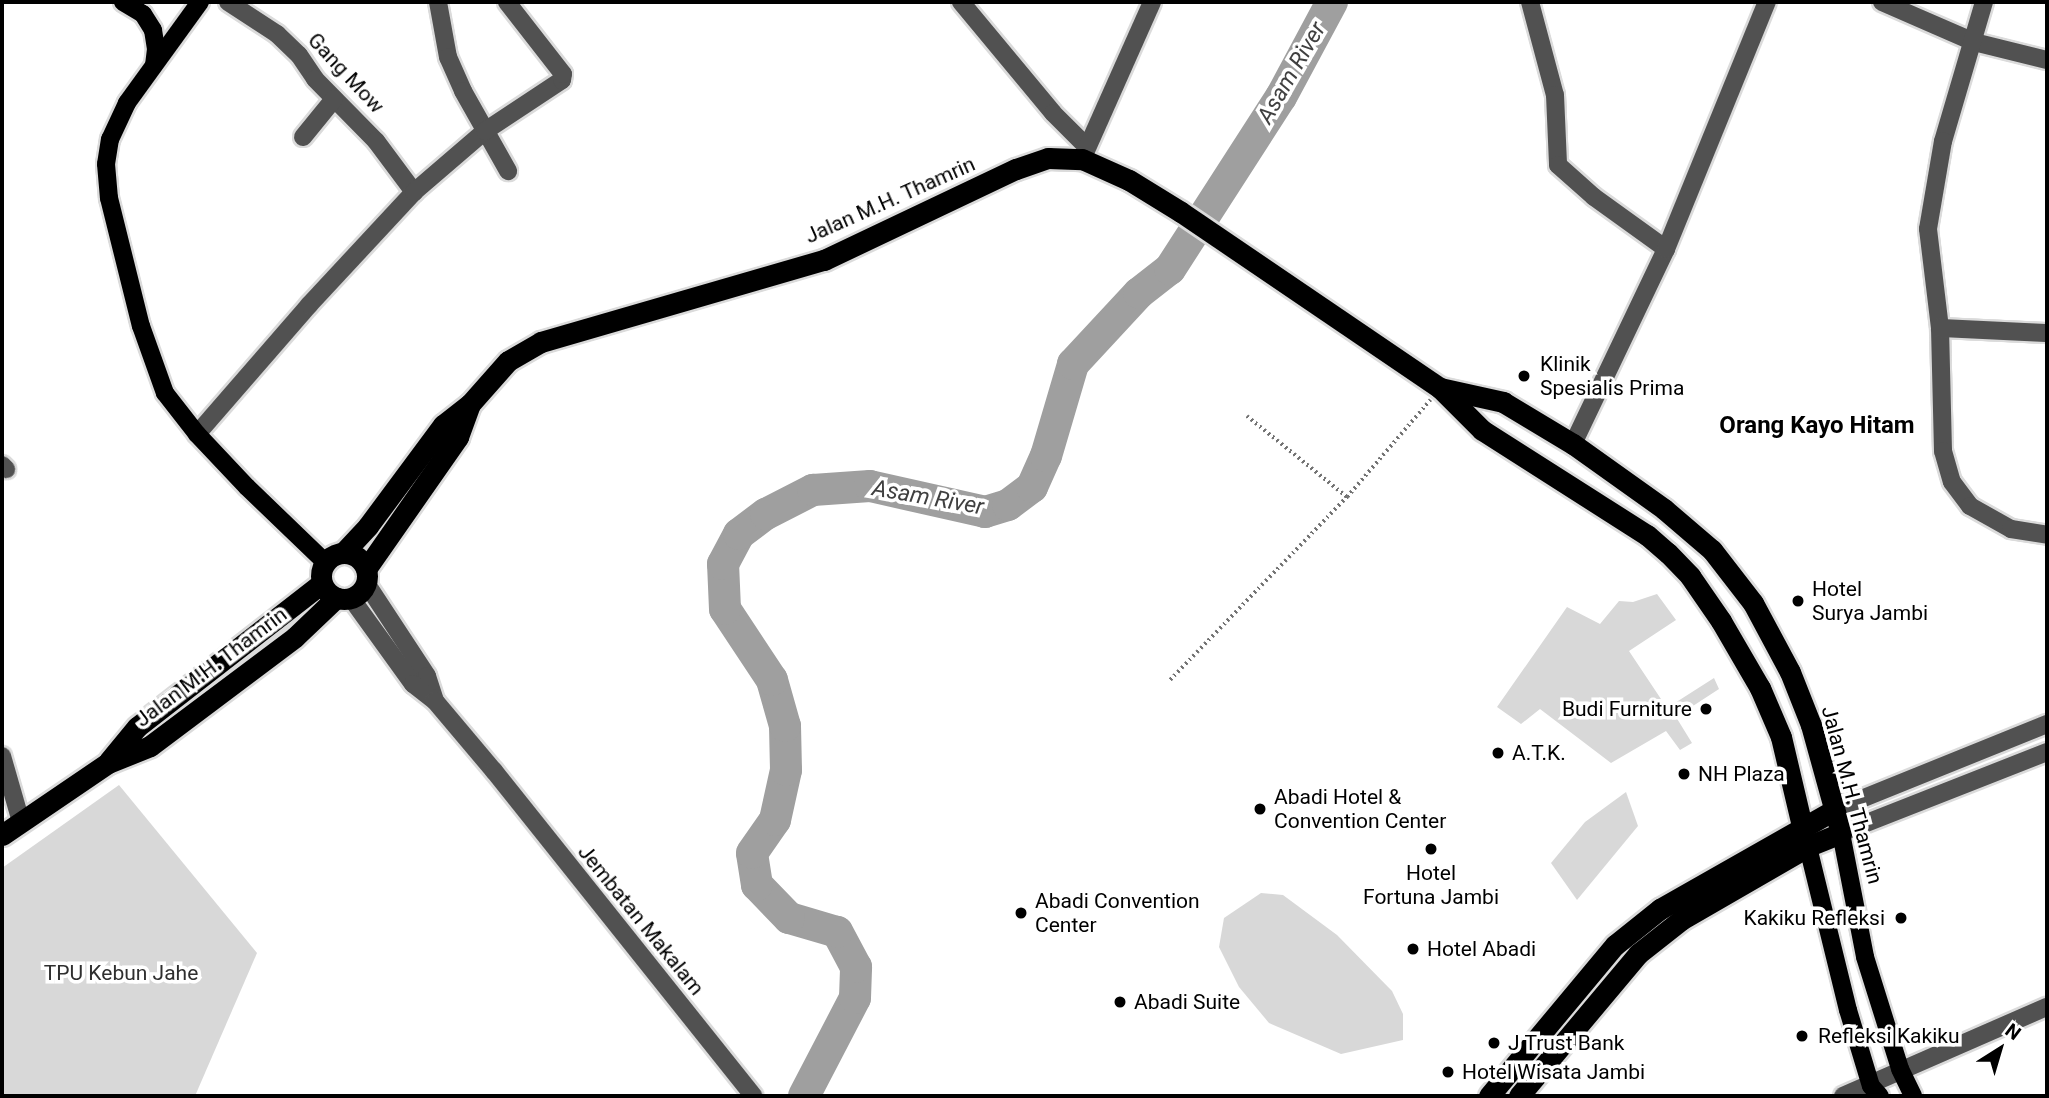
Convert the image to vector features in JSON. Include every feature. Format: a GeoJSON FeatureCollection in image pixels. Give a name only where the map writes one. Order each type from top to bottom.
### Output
{"type":"FeatureCollection","features":[{"type":"Feature","properties":{"kind":"highway","name":"Jalan M.H. Thamrin"},"geometry":{"type":"LineString","coordinates":[[2,835],[108,763],[150,746],[295,637],[344,578],[368,526],[443,425],[470,404],[508,361],[541,342],[824,260],[1016,169],[1048,158],[1084,153],[1181,212],[1440,388],[1482,430],[1647,535],[1690,576],[1760,688],[1781,737],[1802,826]]}},
{"type":"Feature","properties":{"kind":"highway","name":"Jalan M.H. Thamrin"},"geometry":{"type":"LineString","coordinates":[[1440,388],[1503,402],[1573,444],[1664,509],[1712,550],[1753,603],[1790,672],[1807,715],[1841,833]]}},
{"type":"Feature","properties":{"kind":"highway"},"geometry":{"type":"LineString","coordinates":[[1489,1096],[1615,945],[1660,909],[1834,810]]}},
{"type":"Feature","properties":{"kind":"highway"},"geometry":{"type":"LineString","coordinates":[[1519,1096],[1638,954],[1681,920],[1809,846],[1841,833]]}},
{"type":"Feature","properties":{"kind":"main road"},"geometry":{"type":"LineString","coordinates":[[123,2],[143,14],[153,30],[156,49],[153,68]]}},
{"type":"Feature","properties":{"kind":"main road"},"geometry":{"type":"LineString","coordinates":[[200,2],[127,103],[110,139],[106,164],[108,198],[141,326],[165,393],[197,434],[344,578]]}},
{"type":"Feature","properties":{"kind":"main road"},"geometry":{"type":"LineString","coordinates":[[1802,826],[1848,1010],[1876,1091]]}},
{"type":"Feature","properties":{"kind":"main road","name":"Jalan M.H. Thamrin"},"geometry":{"type":"LineString","coordinates":[[1841,833],[1865,957],[1900,1069],[1913,1096]]}},
{"type":"Feature","properties":{"kind":"street","name":"Gang Mow"},"geometry":{"type":"LineString","coordinates":[[228,2],[277,34],[299,55],[315,79],[370,133],[414,192]]}},
{"type":"Feature","properties":{"kind":"street"},"geometry":{"type":"LineString","coordinates":[[438,2],[448,57],[508,171]]}},
{"type":"Feature","properties":{"kind":"street"},"geometry":{"type":"LineString","coordinates":[[197,434],[309,305],[414,192],[485,131],[557,85],[563,77],[507,2]]}},
{"type":"Feature","properties":{"kind":"street"},"geometry":{"type":"LineString","coordinates":[[961,2],[1084,153],[1152,2]]}},
{"type":"Feature","properties":{"kind":"street"},"geometry":{"type":"LineString","coordinates":[[1530,2],[1555,95],[1558,165],[1594,197],[1666,249]]}},
{"type":"Feature","properties":{"kind":"street"},"geometry":{"type":"LineString","coordinates":[[1573,444],[1666,249],[1766,2]]}},
{"type":"Feature","properties":{"kind":"street"},"geometry":{"type":"LineString","coordinates":[[1882,2],[1974,42],[2047,60]]}},
{"type":"Feature","properties":{"kind":"street"},"geometry":{"type":"LineString","coordinates":[[1984,2],[1943,141],[1928,229],[1940,328],[1943,451],[1952,482],[1970,506],[2011,529],[2047,535]]}},
{"type":"Feature","properties":{"kind":"street"},"geometry":{"type":"LineString","coordinates":[[303,137],[334,99]]}},
{"type":"Feature","properties":{"kind":"street"},"geometry":{"type":"LineString","coordinates":[[1940,328],[2047,333]]}},
{"type":"Feature","properties":{"kind":"street","name":"Jembatan Makalam"},"geometry":{"type":"LineString","coordinates":[[344,578],[427,676],[435,701],[753,1096]]}},
{"type":"Feature","properties":{"kind":"street"},"geometry":{"type":"LineString","coordinates":[[1834,810],[2047,724]]}},
{"type":"Feature","properties":{"kind":"street"},"geometry":{"type":"LineString","coordinates":[[1841,833],[2047,752]]}},
{"type":"Feature","properties":{"kind":"street"},"geometry":{"type":"LineString","coordinates":[[2,756],[20,822]]}},
{"type":"Feature","properties":{"kind":"street"},"geometry":{"type":"LineString","coordinates":[[1843,1096],[1876,1091],[1900,1069],[2047,1007]]}},
{"type":"Feature","properties":{"kind":"path"},"geometry":{"type":"LineString","coordinates":[[1170,680],[1348,497],[1440,388]]}},
{"type":"Feature","properties":{"kind":"path"},"geometry":{"type":"LineString","coordinates":[[1247,416],[1348,497]]}},
{"type":"Feature","properties":{"kind":"green space"},"geometry":{"type":"Polygon","coordinates":[[[1657,594],[1676,620],[1629,651],[1667,708],[1714,678],[1719,689],[1676,717],[1692,743],[1680,750],[1666,731],[1611,763],[1540,709],[1521,724],[1497,707],[1567,607],[1600,624],[1619,601],[1633,602],[1657,594]]]}},
{"type":"Feature","properties":{"kind":"green space","name":"TPU Kebun Jahe"},"geometry":{"type":"Polygon","coordinates":[[[119,785],[257,953],[195,1096],[2,1096],[2,868],[119,785]]]}},
{"type":"Feature","properties":{"kind":"green space"},"geometry":{"type":"Polygon","coordinates":[[[1626,792],[1638,826],[1577,900],[1551,863],[1585,822],[1626,792]]]}},
{"type":"Feature","properties":{"kind":"green space"},"geometry":{"type":"Polygon","coordinates":[[[1261,893],[1283,895],[1337,935],[1392,991],[1403,1014],[1403,1040],[1341,1054],[1269,1023],[1239,987],[1219,947],[1224,918],[1261,893]]]}},
{"type":"Feature","properties":{"kind":"waterway","name":"Asam River"},"geometry":{"type":"LineString","coordinates":[[804,1096],[855,998],[856,967],[837,932],[789,918],[757,885],[752,853],[775,820],[786,770],[785,726],[772,680],[725,609],[723,564],[739,534],[766,514],[813,490],[870,486],[985,512],[1008,505],[1032,487],[1046,456],[1073,364],[1139,293],[1170,269],[1281,97],[1332,2]]}},
{"type":"Feature","properties":{"kind":"place","name":"Klinik Spesialis Prima"},"geometry":{"type":"Point","coordinates":[1524,376]}},
{"type":"Feature","properties":{"kind":"place","name":"Hotel Surya Jambi"},"geometry":{"type":"Point","coordinates":[1798,601]}},
{"type":"Feature","properties":{"kind":"place","name":"Budi Furniture"},"geometry":{"type":"Point","coordinates":[1706,709]}},
{"type":"Feature","properties":{"kind":"place","name":"A.T.K."},"geometry":{"type":"Point","coordinates":[1498,753]}},
{"type":"Feature","properties":{"kind":"place","name":"NH Plaza"},"geometry":{"type":"Point","coordinates":[1684,774]}},
{"type":"Feature","properties":{"kind":"place","name":"Abadi Hotel & Convention Center"},"geometry":{"type":"Point","coordinates":[1260,809]}},
{"type":"Feature","properties":{"kind":"place","name":"Hotel Fortuna Jambi"},"geometry":{"type":"Point","coordinates":[1431,849]}},
{"type":"Feature","properties":{"kind":"place","name":"Abadi Convention Center"},"geometry":{"type":"Point","coordinates":[1021,913]}},
{"type":"Feature","properties":{"kind":"place","name":"Kakiku Refleksi"},"geometry":{"type":"Point","coordinates":[1901,918]}},
{"type":"Feature","properties":{"kind":"place","name":"Hotel Abadi"},"geometry":{"type":"Point","coordinates":[1413,949]}},
{"type":"Feature","properties":{"kind":"place","name":"Abadi Suite"},"geometry":{"type":"Point","coordinates":[1120,1002]}},
{"type":"Feature","properties":{"kind":"place","name":"Refleksi Kakiku"},"geometry":{"type":"Point","coordinates":[1802,1036]}},
{"type":"Feature","properties":{"kind":"place","name":"J Trust Bank"},"geometry":{"type":"Point","coordinates":[1494,1043]}},
{"type":"Feature","properties":{"kind":"place","name":"Hotel Wisata Jambi"},"geometry":{"type":"Point","coordinates":[1448,1072]}},
{"type":"Feature","properties":{"kind":"district","name":"Orang Kayo Hitam"},"geometry":{"type":"Point","coordinates":[1817,426]}}]}
